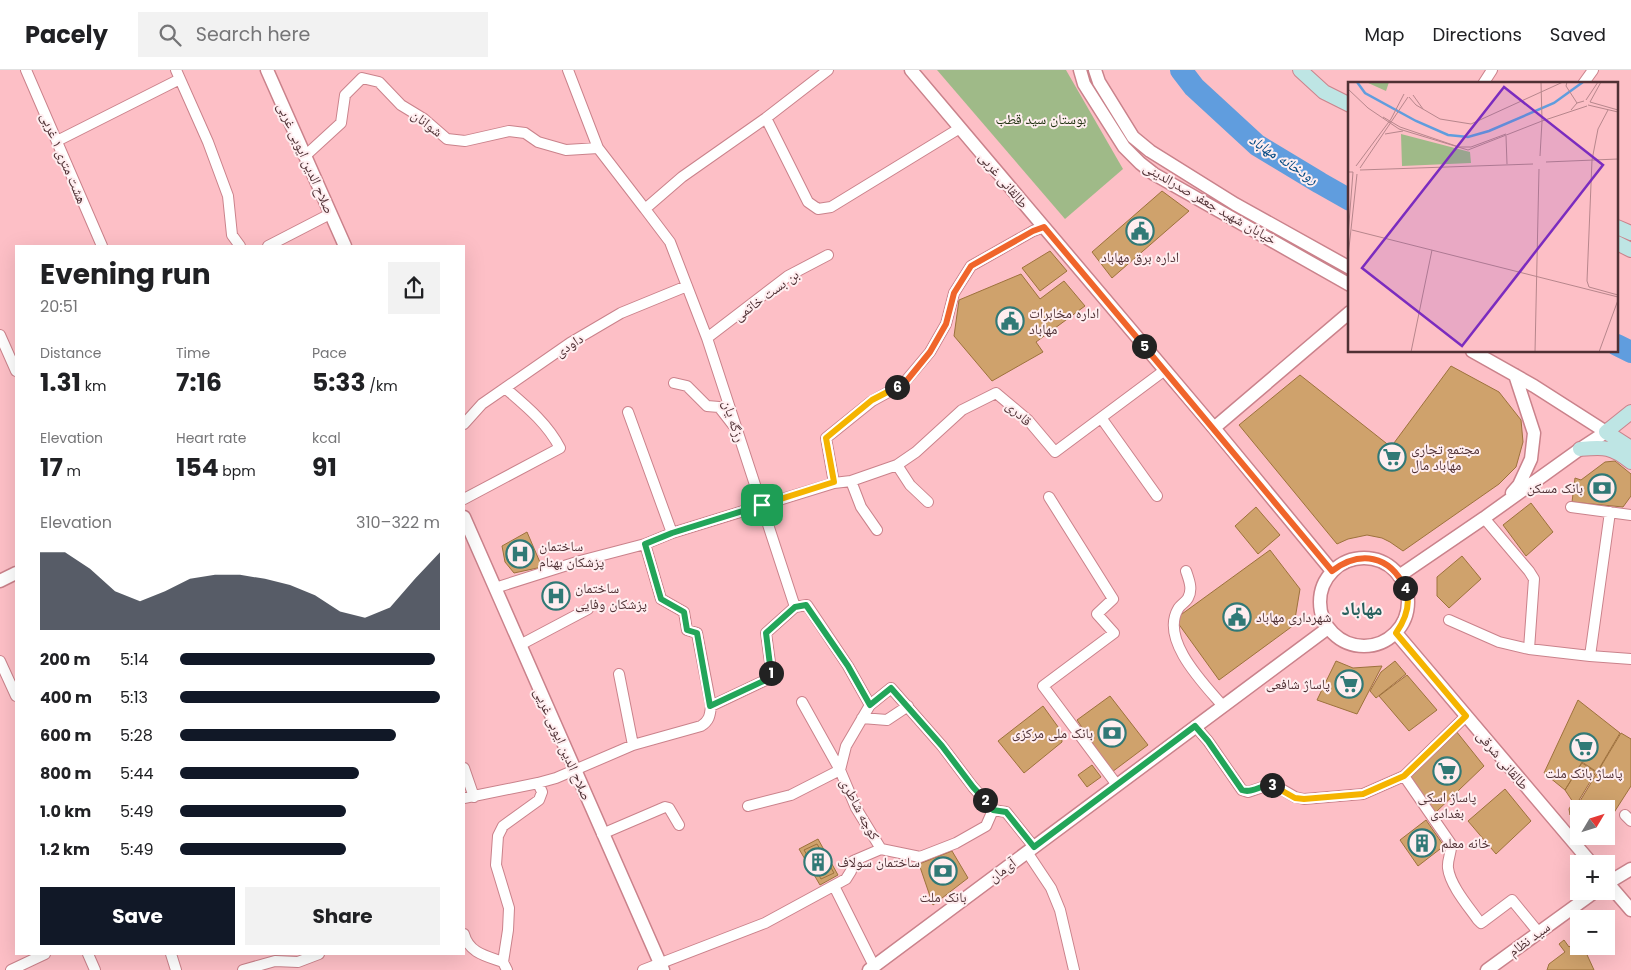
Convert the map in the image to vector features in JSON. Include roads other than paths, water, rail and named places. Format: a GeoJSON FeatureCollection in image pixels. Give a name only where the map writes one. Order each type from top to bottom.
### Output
{"type":"FeatureCollection","features":[{"type":"Feature","properties":{"kind":"main road"},"geometry":{"type":"LineString","coordinates":[[1300,70],[1324,92],[1348,105]]}},
{"type":"Feature","properties":{"kind":"main road"},"geometry":{"type":"LineString","coordinates":[[1618,244],[1631,250]]}},
{"type":"Feature","properties":{"kind":"main road"},"geometry":{"type":"LineString","coordinates":[[1630,413],[1606,432],[1631,448]]}},
{"type":"Feature","properties":{"kind":"main road"},"geometry":{"type":"LineString","coordinates":[[1580,449],[1609,448],[1631,462]]}},
{"type":"Feature","properties":{"kind":"street","name":"هشت متری ۱ غربی"},"geometry":{"type":"LineString","coordinates":[[26,70],[102,245]]}},
{"type":"Feature","properties":{"kind":"street","name":"صلاح الدین ایوبی غربی"},"geometry":{"type":"LineString","coordinates":[[267,70],[345,245]]}},
{"type":"Feature","properties":{"kind":"street","name":"رزگه یان"},"geometry":{"type":"LineString","coordinates":[[568,70],[598,148],[670,242],[707,338],[795,607]]}},
{"type":"Feature","properties":{"kind":"street"},"geometry":{"type":"LineString","coordinates":[[645,208],[682,177],[766,118],[828,70]]}},
{"type":"Feature","properties":{"kind":"street","name":"طالقانی غربی"},"geometry":{"type":"LineString","coordinates":[[911,70],[1214,428],[1332,571]]}},
{"type":"Feature","properties":{"kind":"street","name":"خیابان شهید جعفر صدرالدینی"},"geometry":{"type":"LineString","coordinates":[[1080,70],[1084,84],[1124,147],[1140,163],[1154,174],[1348,284]]}},
{"type":"Feature","properties":{"kind":"street","name":"خیابان شهید جعفر صدرالدینی"},"geometry":{"type":"LineString","coordinates":[[1095,70],[1099,82],[1133,137],[1164,162],[1348,267]]}},
{"type":"Feature","properties":{"kind":"street"},"geometry":{"type":"LineString","coordinates":[[1584,82],[1593,70]]}},
{"type":"Feature","properties":{"kind":"street"},"geometry":{"type":"LineString","coordinates":[[56,141],[178,75],[208,142],[228,196],[232,235],[239,245]]}},
{"type":"Feature","properties":{"kind":"street","name":"شوانان"},"geometry":{"type":"LineString","coordinates":[[305,156],[341,123],[345,95],[362,78],[379,82],[401,105],[424,119],[447,138],[465,141],[509,131],[525,133],[538,142],[566,150],[598,148]]}},
{"type":"Feature","properties":{"kind":"street"},"geometry":{"type":"LineString","coordinates":[[766,118],[808,202],[818,209],[831,207],[960,128]]}},
{"type":"Feature","properties":{"kind":"street"},"geometry":{"type":"LineString","coordinates":[[270,245],[330,214]]}},
{"type":"Feature","properties":{"kind":"street"},"geometry":{"type":"LineString","coordinates":[[834,482],[826,438],[872,400],[904,384],[930,352],[946,324],[954,293],[971,266],[1033,231],[1044,227]]}},
{"type":"Feature","properties":{"kind":"street","name":"بن بست خاتمی"},"geometry":{"type":"LineString","coordinates":[[707,338],[788,276],[828,255]]}},
{"type":"Feature","properties":{"kind":"street","name":"داودی"},"geometry":{"type":"LineString","coordinates":[[465,423],[482,404],[570,343],[621,313],[687,286]]}},
{"type":"Feature","properties":{"kind":"street"},"geometry":{"type":"LineString","coordinates":[[1214,428],[1348,314]]}},
{"type":"Feature","properties":{"kind":"street"},"geometry":{"type":"LineString","coordinates":[[0,335],[15,369]]}},
{"type":"Feature","properties":{"kind":"street"},"geometry":{"type":"LineString","coordinates":[[1399,576],[1606,432],[1515,375],[1474,352]]}},
{"type":"Feature","properties":{"kind":"street","name":"قادری"},"geometry":{"type":"LineString","coordinates":[[495,588],[580,561],[645,544],[672,533],[834,482],[851,481],[897,465],[916,452],[962,410],[996,393],[1028,420],[1055,452],[1102,419],[1165,370]]}},
{"type":"Feature","properties":{"kind":"street"},"geometry":{"type":"LineString","coordinates":[[1501,505],[1519,485],[1531,459],[1534,433],[1515,375]]}},
{"type":"Feature","properties":{"kind":"street"},"geometry":{"type":"LineString","coordinates":[[674,383],[687,386],[708,406],[719,407],[737,429]]}},
{"type":"Feature","properties":{"kind":"street"},"geometry":{"type":"LineString","coordinates":[[465,498],[560,448],[539,418],[505,388]]}},
{"type":"Feature","properties":{"kind":"street"},"geometry":{"type":"LineString","coordinates":[[628,412],[672,533]]}},
{"type":"Feature","properties":{"kind":"street"},"geometry":{"type":"LineString","coordinates":[[1102,419],[1158,496]]}},
{"type":"Feature","properties":{"kind":"street"},"geometry":{"type":"LineString","coordinates":[[897,465],[910,485],[928,502]]}},
{"type":"Feature","properties":{"kind":"street"},"geometry":{"type":"LineString","coordinates":[[851,481],[862,507],[877,530]]}},
{"type":"Feature","properties":{"kind":"street"},"geometry":{"type":"LineString","coordinates":[[1049,497],[1113,599],[1097,614],[1114,633],[1043,686],[1117,785]]}},
{"type":"Feature","properties":{"kind":"street"},"geometry":{"type":"LineString","coordinates":[[1571,507],[1631,515]]}},
{"type":"Feature","properties":{"kind":"street"},"geometry":{"type":"LineString","coordinates":[[1590,656],[1610,512]]}},
{"type":"Feature","properties":{"kind":"street"},"geometry":{"type":"LineString","coordinates":[[1484,518],[1534,579],[1529,649]]}},
{"type":"Feature","properties":{"kind":"street","name":"صلاح الدین ایوبی غریی"},"geometry":{"type":"LineString","coordinates":[[467,531],[495,588],[662,967]]}},
{"type":"Feature","properties":{"kind":"street"},"geometry":{"type":"LineString","coordinates":[[465,774],[469,798],[556,778],[633,745],[701,726],[707,722],[710,716],[710,706],[697,633],[687,630],[684,612],[661,599],[645,544]]}},
{"type":"Feature","properties":{"kind":"street"},"geometry":{"type":"LineString","coordinates":[[1368,558],[1381,561],[1392,568],[1399,576],[1407,591],[1408,606],[1404,621],[1396,633],[1385,641],[1373,646],[1360,646],[1348,644],[1336,637],[1328,628],[1321,614],[1320,598],[1324,584],[1332,571],[1343,563],[1355,559],[1368,558]]}},
{"type":"Feature","properties":{"kind":"street"},"geometry":{"type":"LineString","coordinates":[[1186,571],[1190,585],[1188,598],[1178,609],[1173,626],[1178,644],[1190,668],[1222,705]]}},
{"type":"Feature","properties":{"kind":"street"},"geometry":{"type":"LineString","coordinates":[[0,581],[15,574]]}},
{"type":"Feature","properties":{"kind":"street"},"geometry":{"type":"LineString","coordinates":[[710,706],[772,677],[766,633],[795,607],[806,605],[848,666],[870,705]]}},
{"type":"Feature","properties":{"kind":"street"},"geometry":{"type":"LineString","coordinates":[[520,645],[588,609]]}},
{"type":"Feature","properties":{"kind":"street"},"geometry":{"type":"LineString","coordinates":[[1449,620],[1499,642],[1529,649],[1631,659]]}},
{"type":"Feature","properties":{"kind":"street","name":"آی‌مان"},"geometry":{"type":"LineString","coordinates":[[872,968],[1222,705],[1328,628]]}},
{"type":"Feature","properties":{"kind":"street","name":"طالقانی شرقی"},"geometry":{"type":"LineString","coordinates":[[1396,633],[1584,855]]}},
{"type":"Feature","properties":{"kind":"street"},"geometry":{"type":"LineString","coordinates":[[0,661],[15,694]]}},
{"type":"Feature","properties":{"kind":"street"},"geometry":{"type":"LineString","coordinates":[[619,674],[633,745]]}},
{"type":"Feature","properties":{"kind":"street","name":"کوچه شاطری"},"geometry":{"type":"LineString","coordinates":[[908,706],[891,688],[870,705],[846,746],[840,770],[856,808],[881,849],[920,857],[956,843],[986,826],[993,810]]}},
{"type":"Feature","properties":{"kind":"street"},"geometry":{"type":"LineString","coordinates":[[748,806],[791,795],[840,770],[802,702]]}},
{"type":"Feature","properties":{"kind":"street"},"geometry":{"type":"LineString","coordinates":[[862,718],[887,720],[908,706],[993,810],[1006,812],[1031,849],[1051,888],[1057,902],[1074,970]]}},
{"type":"Feature","properties":{"kind":"street"},"geometry":{"type":"LineString","coordinates":[[1195,726],[1208,741],[1242,790],[1245,792],[1272,784],[1295,798],[1304,799],[1363,794],[1404,776],[1466,716]]}},
{"type":"Feature","properties":{"kind":"street"},"geometry":{"type":"LineString","coordinates":[[1404,776],[1451,844],[1452,848],[1447,864],[1448,873],[1478,920],[1484,921],[1512,900],[1539,932]]}},
{"type":"Feature","properties":{"kind":"street"},"geometry":{"type":"LineString","coordinates":[[465,938],[476,952],[505,966],[509,908],[496,865],[498,836],[503,826],[539,800],[542,792],[538,783]]}},
{"type":"Feature","properties":{"kind":"street"},"geometry":{"type":"LineString","coordinates":[[602,834],[665,807],[669,808],[679,825]]}},
{"type":"Feature","properties":{"kind":"street"},"geometry":{"type":"LineString","coordinates":[[642,970],[662,967],[765,923],[846,879],[853,861],[881,849]]}},
{"type":"Feature","properties":{"kind":"street"},"geometry":{"type":"LineString","coordinates":[[1615,878],[1631,869]]}},
{"type":"Feature","properties":{"kind":"street"},"geometry":{"type":"LineString","coordinates":[[834,886],[872,968]]}},
{"type":"Feature","properties":{"kind":"street"},"geometry":{"type":"LineString","coordinates":[[1615,891],[1631,910]]}},
{"type":"Feature","properties":{"kind":"street","name":"سید نظام"},"geometry":{"type":"LineString","coordinates":[[1487,970],[1583,900]]}},
{"type":"Feature","properties":{"kind":"street"},"geometry":{"type":"LineString","coordinates":[[11,970],[42,955]]}},
{"type":"Feature","properties":{"kind":"street"},"geometry":{"type":"LineString","coordinates":[[88,955],[95,970]]}},
{"type":"Feature","properties":{"kind":"street"},"geometry":{"type":"LineString","coordinates":[[171,955],[176,970]]}},
{"type":"Feature","properties":{"kind":"street"},"geometry":{"type":"LineString","coordinates":[[243,970],[275,961],[298,962],[316,955]]}},
{"type":"Feature","properties":{"kind":"waterway","name":"رودخانه مهاباد"},"geometry":{"type":"LineString","coordinates":[[1181,70],[1194,87],[1257,145],[1348,199]]}},
{"type":"Feature","properties":{"kind":"waterway","name":"رودخانه مهاباد"},"geometry":{"type":"LineString","coordinates":[[1618,346],[1631,352]]}},
{"type":"Feature","properties":{"kind":"place","name":"اداره برق مهاباد"},"geometry":{"type":"Point","coordinates":[1140,231]}},
{"type":"Feature","properties":{"kind":"place","name":"اداره مخابرات مهاباد"},"geometry":{"type":"Point","coordinates":[1010,321]}},
{"type":"Feature","properties":{"kind":"place","name":"مجتمع تجاری مهاباد مال"},"geometry":{"type":"Point","coordinates":[1392,457]}},
{"type":"Feature","properties":{"kind":"place","name":"بانک مسکن"},"geometry":{"type":"Point","coordinates":[1602,488]}},
{"type":"Feature","properties":{"kind":"place","name":"ساختمان پزشکان بهنام"},"geometry":{"type":"Point","coordinates":[520,554]}},
{"type":"Feature","properties":{"kind":"place","name":"ساختمان پزشکان وفایی"},"geometry":{"type":"Point","coordinates":[556,596]}},
{"type":"Feature","properties":{"kind":"place","name":"شهرداری مهاباد"},"geometry":{"type":"Point","coordinates":[1237,617]}},
{"type":"Feature","properties":{"kind":"place","name":"پاساژ شافعی"},"geometry":{"type":"Point","coordinates":[1349,684]}},
{"type":"Feature","properties":{"kind":"place","name":"بانک ملی مرکزی"},"geometry":{"type":"Point","coordinates":[1112,733]}},
{"type":"Feature","properties":{"kind":"place","name":"پاساژ بانک ملت"},"geometry":{"type":"Point","coordinates":[1584,747]}},
{"type":"Feature","properties":{"kind":"place","name":"پاساژ اسکی بغدادی"},"geometry":{"type":"Point","coordinates":[1447,771]}},
{"type":"Feature","properties":{"kind":"place","name":"خانه معلم"},"geometry":{"type":"Point","coordinates":[1422,843]}},
{"type":"Feature","properties":{"kind":"place","name":"ساختمان سولاف"},"geometry":{"type":"Point","coordinates":[818,862]}},
{"type":"Feature","properties":{"kind":"place","name":"بانک ملت"},"geometry":{"type":"Point","coordinates":[943,871]}},
{"type":"Feature","properties":{"kind":"district","name":"مهاباد"},"geometry":{"type":"Point","coordinates":[1362,608]}},
{"type":"Feature","properties":{"kind":"park label","name":"بوستان سید قطب"},"geometry":{"type":"Point","coordinates":[1041,119]}}]}
